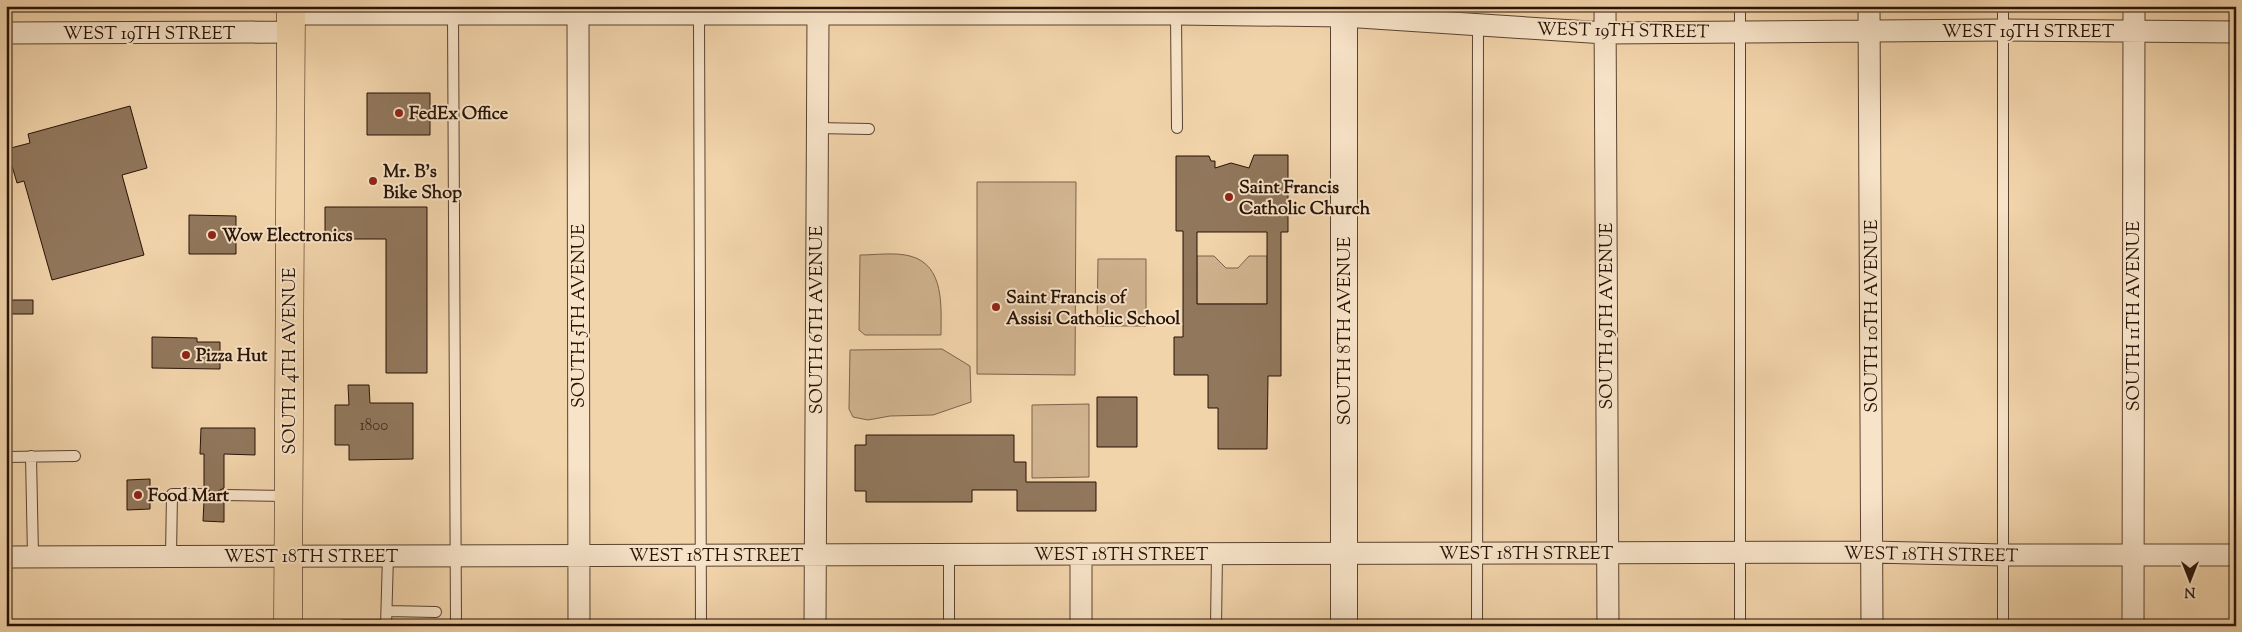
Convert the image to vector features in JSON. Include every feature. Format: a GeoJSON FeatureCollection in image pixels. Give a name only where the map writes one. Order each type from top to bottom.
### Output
{"type":"FeatureCollection","features":[{"type":"Feature","properties":{"kind":"main road","name":"SOUTH 4TH AVENUE"},"geometry":{"type":"LineString","coordinates":[[288,626],[291,17]]}},
{"type":"Feature","properties":{"kind":"street","name":"SOUTH 9TH AVENUE"},"geometry":{"type":"LineString","coordinates":[[1605,6],[1608,626]]}},
{"type":"Feature","properties":{"kind":"street","name":"SOUTH 10TH AVENUE"},"geometry":{"type":"LineString","coordinates":[[1870,6],[1872,626]]}},
{"type":"Feature","properties":{"kind":"street","name":"SOUTH 11TH AVENUE"},"geometry":{"type":"LineString","coordinates":[[2133,626],[2134,6]]}},
{"type":"Feature","properties":{"kind":"street","name":"WEST 19TH STREET"},"geometry":{"type":"LineString","coordinates":[[6,33],[291,17],[578,10],[699,15],[724,11],[818,15],[871,11],[1344,11],[1478,25],[1606,33],[2003,30],[2236,32]]}},
{"type":"Feature","properties":{"kind":"street","name":"SOUTH 5TH AVENUE"},"geometry":{"type":"LineString","coordinates":[[578,10],[579,626]]}},
{"type":"Feature","properties":{"kind":"street","name":"SOUTH 8TH AVENUE"},"geometry":{"type":"LineString","coordinates":[[1344,11],[1344,626]]}},
{"type":"Feature","properties":{"kind":"street","name":"SOUTH 6TH AVENUE"},"geometry":{"type":"LineString","coordinates":[[816,626],[816,128],[818,15]]}},
{"type":"Feature","properties":{"kind":"street","name":"WEST 18TH STREET"},"geometry":{"type":"LineString","coordinates":[[6,556],[1740,552],[2236,555]]}},
{"type":"Feature","properties":{"kind":"street"},"geometry":{"type":"LineString","coordinates":[[1081,554],[1081,626]]}},
{"type":"Feature","properties":{"kind":"lane"},"geometry":{"type":"LineString","coordinates":[[1740,6],[1740,626]]}},
{"type":"Feature","properties":{"kind":"lane"},"geometry":{"type":"LineString","coordinates":[[2003,6],[2003,626]]}},
{"type":"Feature","properties":{"kind":"lane"},"geometry":{"type":"LineString","coordinates":[[1176,10],[1177,128]]}},
{"type":"Feature","properties":{"kind":"lane"},"geometry":{"type":"LineString","coordinates":[[453,14],[456,626]]}},
{"type":"Feature","properties":{"kind":"lane"},"geometry":{"type":"LineString","coordinates":[[699,15],[701,626]]}},
{"type":"Feature","properties":{"kind":"lane"},"geometry":{"type":"LineString","coordinates":[[1477,626],[1478,25]]}},
{"type":"Feature","properties":{"kind":"lane"},"geometry":{"type":"LineString","coordinates":[[816,128],[869,129]]}},
{"type":"Feature","properties":{"kind":"lane"},"geometry":{"type":"LineString","coordinates":[[31,456],[33,556]]}},
{"type":"Feature","properties":{"kind":"lane"},"geometry":{"type":"LineString","coordinates":[[6,457],[75,456]]}},
{"type":"Feature","properties":{"kind":"lane"},"geometry":{"type":"LineString","coordinates":[[171,556],[172,494],[204,494]]}},
{"type":"Feature","properties":{"kind":"lane"},"geometry":{"type":"LineString","coordinates":[[224,495],[289,496]]}},
{"type":"Feature","properties":{"kind":"lane"},"geometry":{"type":"LineString","coordinates":[[949,554],[949,626]]}},
{"type":"Feature","properties":{"kind":"lane"},"geometry":{"type":"LineString","coordinates":[[1216,626],[1217,554]]}},
{"type":"Feature","properties":{"kind":"lane"},"geometry":{"type":"LineString","coordinates":[[298,626],[386,625],[388,556]]}},
{"type":"Feature","properties":{"kind":"lane"},"geometry":{"type":"LineString","coordinates":[[387,611],[436,612]]}},
{"type":"Feature","properties":{"kind":"shaded area"},"geometry":{"type":"Polygon","coordinates":[[[977,182],[1076,182],[1075,375],[977,374],[977,182]]]}},
{"type":"Feature","properties":{"kind":"shaded area"},"geometry":{"type":"Polygon","coordinates":[[[892,254],[910,256],[930,268],[939,288],[941,335],[865,335],[859,330],[860,255],[892,254]]]}},
{"type":"Feature","properties":{"kind":"shaded area"},"geometry":{"type":"Polygon","coordinates":[[[1197,256],[1214,256],[1226,268],[1238,268],[1249,256],[1267,256],[1267,304],[1197,304],[1197,256]]]}},
{"type":"Feature","properties":{"kind":"shaded area"},"geometry":{"type":"Polygon","coordinates":[[[1098,259],[1146,259],[1146,326],[1097,326],[1098,259]]]}},
{"type":"Feature","properties":{"kind":"shaded area"},"geometry":{"type":"Polygon","coordinates":[[[942,349],[970,366],[971,402],[933,415],[890,416],[868,420],[853,417],[849,409],[850,350],[942,349]]]}},
{"type":"Feature","properties":{"kind":"shaded area"},"geometry":{"type":"Polygon","coordinates":[[[1089,404],[1089,477],[1032,478],[1032,405],[1089,404]]]}},
{"type":"Feature","properties":{"kind":"building"},"geometry":{"type":"Polygon","coordinates":[[[367,93],[430,93],[430,135],[367,135],[367,93]]]}},
{"type":"Feature","properties":{"kind":"building"},"geometry":{"type":"Polygon","coordinates":[[[130,106],[147,168],[122,175],[144,255],[52,280],[24,181],[17,183],[7,149],[30,143],[28,134],[130,106]]]}},
{"type":"Feature","properties":{"kind":"building"},"geometry":{"type":"Polygon","coordinates":[[[1254,155],[1288,155],[1288,232],[1281,232],[1281,376],[1268,376],[1267,449],[1218,449],[1218,408],[1208,408],[1208,375],[1174,375],[1174,337],[1183,337],[1183,231],[1176,231],[1176,156],[1209,156],[1211,161],[1215,161],[1215,168],[1231,163],[1249,168],[1254,155]],[[1197,232],[1197,304],[1267,304],[1267,232],[1197,232]]]}},
{"type":"Feature","properties":{"kind":"building"},"geometry":{"type":"Polygon","coordinates":[[[325,207],[427,207],[427,373],[386,373],[386,239],[325,239],[325,207]]]}},
{"type":"Feature","properties":{"kind":"building","name":"Wow Electronics"},"geometry":{"type":"Polygon","coordinates":[[[189,215],[236,216],[236,254],[189,254],[189,215]]]}},
{"type":"Feature","properties":{"kind":"building"},"geometry":{"type":"Polygon","coordinates":[[[6,300],[33,300],[33,314],[6,314],[6,300]]]}},
{"type":"Feature","properties":{"kind":"building","name":"Pizza Hut"},"geometry":{"type":"Polygon","coordinates":[[[152,337],[197,338],[197,342],[220,342],[220,369],[152,368],[152,337]]]}},
{"type":"Feature","properties":{"kind":"building"},"geometry":{"type":"Polygon","coordinates":[[[348,385],[369,385],[370,403],[413,403],[413,459],[349,460],[349,445],[335,445],[335,405],[349,405],[348,385]]]}},
{"type":"Feature","properties":{"kind":"building"},"geometry":{"type":"Polygon","coordinates":[[[1097,397],[1137,397],[1137,447],[1097,447],[1097,397]]]}},
{"type":"Feature","properties":{"kind":"building"},"geometry":{"type":"Polygon","coordinates":[[[201,428],[255,428],[255,455],[224,454],[224,488],[218,491],[217,495],[220,501],[224,502],[224,522],[203,521],[204,501],[210,498],[211,494],[208,488],[204,487],[204,454],[200,454],[201,428]]]}},
{"type":"Feature","properties":{"kind":"building"},"geometry":{"type":"Polygon","coordinates":[[[866,435],[1014,435],[1014,462],[1026,462],[1026,482],[1096,482],[1096,511],[1017,511],[1017,490],[972,490],[972,502],[866,502],[866,491],[855,491],[855,445],[866,445],[866,435]]]}},
{"type":"Feature","properties":{"kind":"building","name":"Food Mart"},"geometry":{"type":"Polygon","coordinates":[[[150,479],[150,509],[127,510],[127,480],[150,479]]]}},
{"type":"Feature","properties":{"kind":"place","name":"FedEx Office"},"geometry":{"type":"Point","coordinates":[399,113]}},
{"type":"Feature","properties":{"kind":"place","name":"Mr. B's Bike Shop"},"geometry":{"type":"Point","coordinates":[373,181]}},
{"type":"Feature","properties":{"kind":"place","name":"Saint Francis Catholic Church"},"geometry":{"type":"Point","coordinates":[1229,197]}},
{"type":"Feature","properties":{"kind":"place","name":"Wow Electronics"},"geometry":{"type":"Point","coordinates":[212,235]}},
{"type":"Feature","properties":{"kind":"place","name":"Saint Francis of Assisi Catholic School"},"geometry":{"type":"Point","coordinates":[996,307]}},
{"type":"Feature","properties":{"kind":"place","name":"Pizza Hut"},"geometry":{"type":"Point","coordinates":[186,355]}},
{"type":"Feature","properties":{"kind":"place","name":"Food Mart"},"geometry":{"type":"Point","coordinates":[138,495]}}]}
